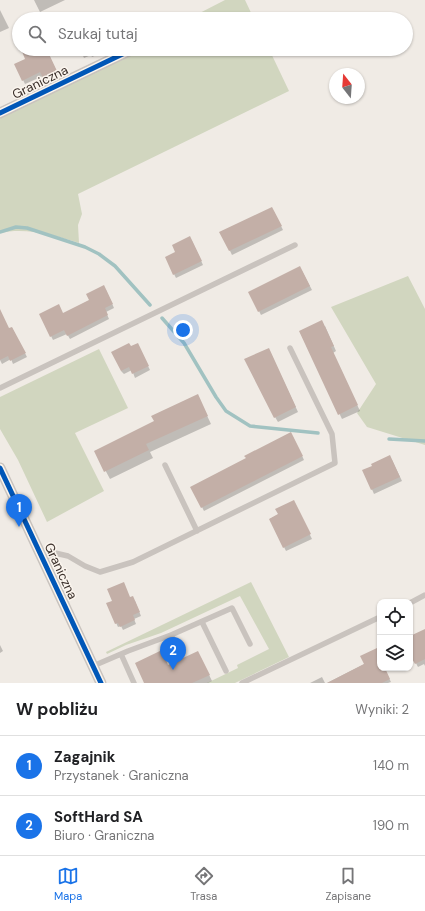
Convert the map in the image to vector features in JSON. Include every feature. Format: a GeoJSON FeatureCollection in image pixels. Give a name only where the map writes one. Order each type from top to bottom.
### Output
{"type":"FeatureCollection","features":[{"type":"Feature","properties":{"kind":"street","name":"Graniczna"},"geometry":{"type":"LineString","coordinates":[[0,113],[118,56]]}},
{"type":"Feature","properties":{"kind":"street","name":"Graniczna"},"geometry":{"type":"LineString","coordinates":[[0,468],[101,683]]}},
{"type":"Feature","properties":{"kind":"lane"},"geometry":{"type":"LineString","coordinates":[[0,388],[295,244]]}},
{"type":"Feature","properties":{"kind":"lane"},"geometry":{"type":"LineString","coordinates":[[43,558],[55,553],[68,556],[85,566],[100,572],[133,562],[334,463],[332,434],[290,348]]}},
{"type":"Feature","properties":{"kind":"lane"},"geometry":{"type":"LineString","coordinates":[[165,465],[197,531]]}},
{"type":"Feature","properties":{"kind":"lane"},"geometry":{"type":"LineString","coordinates":[[413,601],[425,595]]}},
{"type":"Feature","properties":{"kind":"lane"},"geometry":{"type":"LineString","coordinates":[[93,666],[171,635],[232,608],[250,644]]}},
{"type":"Feature","properties":{"kind":"lane"},"geometry":{"type":"LineString","coordinates":[[242,683],[377,618]]}},
{"type":"Feature","properties":{"kind":"lane"},"geometry":{"type":"LineString","coordinates":[[202,622],[226,672]]}},
{"type":"Feature","properties":{"kind":"lane"},"geometry":{"type":"LineString","coordinates":[[171,635],[180,653]]}},
{"type":"Feature","properties":{"kind":"lane"},"geometry":{"type":"LineString","coordinates":[[120,654],[134,683]]}},
{"type":"Feature","properties":{"kind":"green space"},"geometry":{"type":"Polygon","coordinates":[[[225,0],[245,0],[251,12],[202,12],[225,0]]]}},
{"type":"Feature","properties":{"kind":"green space"},"geometry":{"type":"Polygon","coordinates":[[[124,56],[272,56],[289,91],[78,194],[82,214],[78,225],[79,243],[60,237],[30,231],[10,231],[0,233],[0,116],[124,56]]]}},
{"type":"Feature","properties":{"kind":"green space"},"geometry":{"type":"Polygon","coordinates":[[[408,276],[425,309],[425,445],[367,427],[357,413],[376,384],[331,307],[408,276]]]}},
{"type":"Feature","properties":{"kind":"green space"},"geometry":{"type":"Polygon","coordinates":[[[99,349],[128,408],[75,433],[104,491],[47,522],[18,460],[0,429],[0,397],[99,349]]]}},
{"type":"Feature","properties":{"kind":"green space"},"geometry":{"type":"Polygon","coordinates":[[[251,582],[289,657],[235,683],[207,683],[238,668],[237,665],[269,649],[240,596],[161,633],[126,645],[107,654],[106,652],[251,582]]]}},
{"type":"Feature","properties":{"kind":"building"},"geometry":{"type":"Polygon","coordinates":[[[24,56],[50,56],[57,71],[43,78],[40,72],[22,81],[14,64],[25,59],[24,56]]]}},
{"type":"Feature","properties":{"kind":"building"},"geometry":{"type":"Polygon","coordinates":[[[272,207],[282,226],[229,251],[219,232],[272,207]]]}},
{"type":"Feature","properties":{"kind":"building"},"geometry":{"type":"Polygon","coordinates":[[[190,236],[202,261],[173,275],[165,257],[175,252],[172,245],[190,236]]]}},
{"type":"Feature","properties":{"kind":"building"},"geometry":{"type":"Polygon","coordinates":[[[300,266],[310,286],[258,312],[248,292],[300,266]]]}},
{"type":"Feature","properties":{"kind":"building"},"geometry":{"type":"Polygon","coordinates":[[[104,285],[113,304],[105,308],[108,315],[67,336],[64,330],[50,337],[39,314],[59,304],[63,313],[89,300],[86,294],[104,285]]]}},
{"type":"Feature","properties":{"kind":"building"},"geometry":{"type":"Polygon","coordinates":[[[0,309],[9,328],[12,327],[26,353],[10,361],[8,356],[0,360],[0,309]]]}},
{"type":"Feature","properties":{"kind":"building"},"geometry":{"type":"Polygon","coordinates":[[[322,320],[334,346],[331,347],[358,405],[338,415],[299,331],[322,320]]]}},
{"type":"Feature","properties":{"kind":"building"},"geometry":{"type":"Polygon","coordinates":[[[129,343],[131,346],[138,343],[149,366],[132,374],[129,367],[121,371],[111,352],[129,343]]]}},
{"type":"Feature","properties":{"kind":"building"},"geometry":{"type":"Polygon","coordinates":[[[269,348],[296,407],[274,418],[244,359],[269,348]]]}},
{"type":"Feature","properties":{"kind":"building"},"geometry":{"type":"Polygon","coordinates":[[[198,394],[208,416],[146,444],[149,450],[104,472],[94,451],[154,421],[151,416],[198,394]]]}},
{"type":"Feature","properties":{"kind":"building"},"geometry":{"type":"Polygon","coordinates":[[[291,432],[303,456],[201,508],[190,487],[246,458],[244,456],[291,432]]]}},
{"type":"Feature","properties":{"kind":"building"},"geometry":{"type":"Polygon","coordinates":[[[390,455],[400,477],[371,490],[362,470],[390,455]]]}},
{"type":"Feature","properties":{"kind":"building"},"geometry":{"type":"Polygon","coordinates":[[[294,500],[311,534],[283,548],[269,519],[278,514],[275,509],[294,500]]]}},
{"type":"Feature","properties":{"kind":"building"},"geometry":{"type":"Polygon","coordinates":[[[124,582],[130,597],[133,596],[140,612],[133,615],[135,620],[120,627],[118,623],[115,624],[106,603],[112,601],[107,589],[124,582]]]}},
{"type":"Feature","properties":{"kind":"building"},"geometry":{"type":"Polygon","coordinates":[[[425,629],[425,659],[415,664],[413,660],[413,635],[425,629]]]}},
{"type":"Feature","properties":{"kind":"building"},"geometry":{"type":"Polygon","coordinates":[[[377,648],[377,671],[386,671],[390,679],[382,683],[327,683],[364,664],[360,656],[377,648]]]}},
{"type":"Feature","properties":{"kind":"building"},"geometry":{"type":"Polygon","coordinates":[[[162,650],[168,665],[198,651],[210,675],[192,683],[144,683],[135,663],[162,650]]]}},
{"type":"Feature","properties":{"kind":"waterway"},"geometry":{"type":"LineString","coordinates":[[0,232],[16,227],[27,228],[85,247],[99,254],[115,266],[150,305]]}},
{"type":"Feature","properties":{"kind":"waterway"},"geometry":{"type":"LineString","coordinates":[[162,318],[184,343],[226,411],[250,426],[318,433]]}},
{"type":"Feature","properties":{"kind":"waterway"},"geometry":{"type":"LineString","coordinates":[[389,439],[425,441]]}},
{"type":"Feature","properties":{"kind":"cycle path"},"geometry":{"type":"LineString","coordinates":[[0,113],[118,56]]}},
{"type":"Feature","properties":{"kind":"cycle path"},"geometry":{"type":"LineString","coordinates":[[0,468],[101,683]]}},
{"type":"Feature","properties":{"kind":"place","name":"Zagajnik"},"geometry":{"type":"Point","coordinates":[19,527]}},
{"type":"Feature","properties":{"kind":"place","name":"SoftHard SA"},"geometry":{"type":"Point","coordinates":[173,670]}}]}
